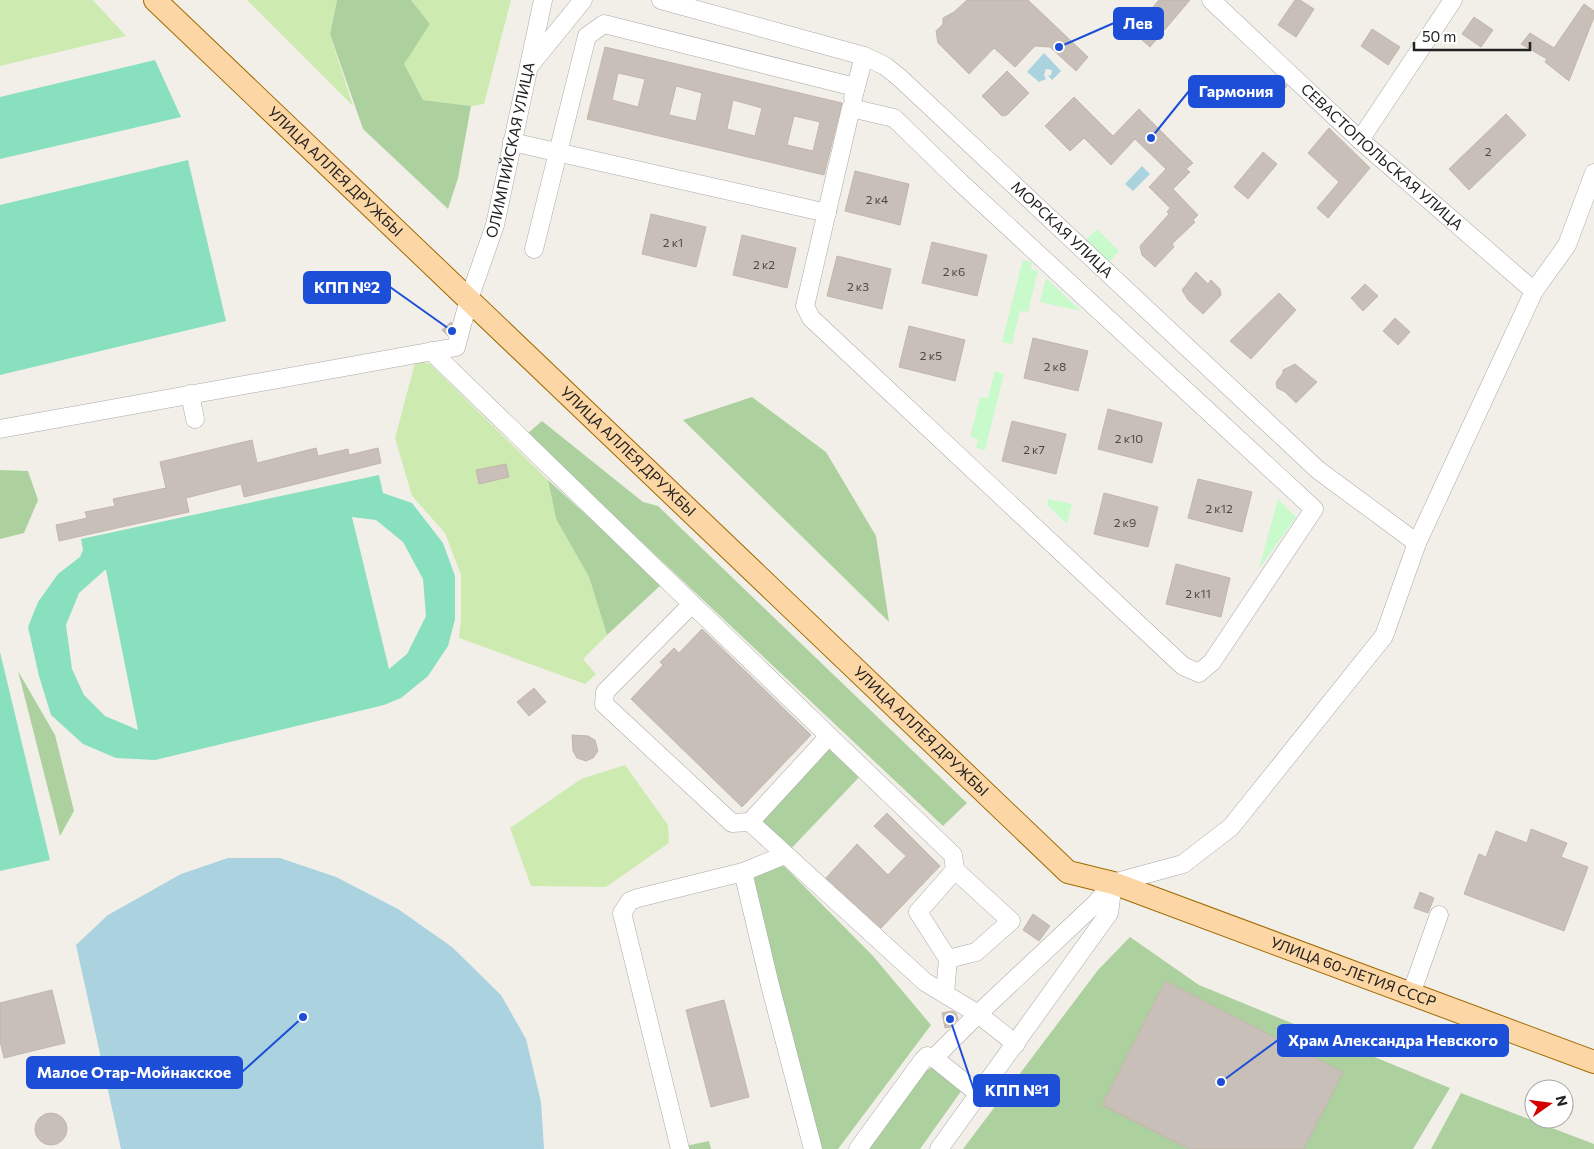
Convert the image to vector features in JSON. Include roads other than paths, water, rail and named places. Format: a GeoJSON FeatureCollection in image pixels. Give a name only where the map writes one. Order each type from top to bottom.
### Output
{"type":"FeatureCollection","features":[{"type":"Feature","properties":{"kind":"main road","name":"УЛИЦА АЛЛЕЯ ДРУЖБЫ"},"geometry":{"type":"LineString","coordinates":[[155,0],[1068,872],[1113,883]]}},
{"type":"Feature","properties":{"kind":"main road","name":"УЛИЦА 60-ЛЕТИЯ СССР"},"geometry":{"type":"LineString","coordinates":[[1113,883],[1594,1062]]}},
{"type":"Feature","properties":{"kind":"street","name":"ОЛИМПИЙСКАЯ УЛИЦА"},"geometry":{"type":"LineString","coordinates":[[431,351],[456,347],[469,299],[495,225],[543,0]]}},
{"type":"Feature","properties":{"kind":"street"},"geometry":{"type":"LineString","coordinates":[[528,68],[583,0]]}},
{"type":"Feature","properties":{"kind":"street","name":"МОРСКАЯ УЛИЦА"},"geometry":{"type":"LineString","coordinates":[[661,0],[864,56],[884,66],[900,78],[1318,470],[1417,543]]}},
{"type":"Feature","properties":{"kind":"street","name":"СЕВАСТОПОЛЬСКАЯ УЛИЦА"},"geometry":{"type":"LineString","coordinates":[[1211,0],[1360,140],[1534,291]]}},
{"type":"Feature","properties":{"kind":"street"},"geometry":{"type":"LineString","coordinates":[[1360,140],[1453,0]]}},
{"type":"Feature","properties":{"kind":"street"},"geometry":{"type":"LineString","coordinates":[[534,249],[587,36],[604,24],[855,86]]}},
{"type":"Feature","properties":{"kind":"street"},"geometry":{"type":"LineString","coordinates":[[851,108],[894,118],[960,182],[1314,509],[1212,662],[1199,673],[1184,666],[812,318],[805,306],[855,86],[864,56]]}},
{"type":"Feature","properties":{"kind":"street"},"geometry":{"type":"LineString","coordinates":[[512,142],[559,151],[827,213]]}},
{"type":"Feature","properties":{"kind":"street"},"geometry":{"type":"LineString","coordinates":[[934,1058],[1095,904],[1113,883],[1183,864],[1231,827],[1384,636],[1417,543],[1534,291],[1567,245],[1594,173]]}},
{"type":"Feature","properties":{"kind":"street"},"geometry":{"type":"LineString","coordinates":[[0,429],[431,351],[954,855],[955,870],[1011,921],[976,952],[948,958]]}},
{"type":"Feature","properties":{"kind":"street"},"geometry":{"type":"LineString","coordinates":[[190,394],[195,419]]}},
{"type":"Feature","properties":{"kind":"street"},"geometry":{"type":"LineString","coordinates":[[692,604],[605,692],[604,704],[732,823],[750,822],[829,736]]}},
{"type":"Feature","properties":{"kind":"street"},"geometry":{"type":"LineString","coordinates":[[750,822],[925,982],[978,1014],[1016,1044]]}},
{"type":"Feature","properties":{"kind":"street"},"geometry":{"type":"LineString","coordinates":[[680,1149],[622,913],[630,901],[638,898],[743,872],[785,855]]}},
{"type":"Feature","properties":{"kind":"street"},"geometry":{"type":"LineString","coordinates":[[945,994],[948,958],[918,912],[955,870]]}},
{"type":"Feature","properties":{"kind":"street"},"geometry":{"type":"LineString","coordinates":[[743,872],[770,985],[813,1149]]}},
{"type":"Feature","properties":{"kind":"street"},"geometry":{"type":"LineString","coordinates":[[939,1149],[1109,913],[1113,883]]}},
{"type":"Feature","properties":{"kind":"street"},"geometry":{"type":"LineString","coordinates":[[1411,994],[1439,916]]}},
{"type":"Feature","properties":{"kind":"street"},"geometry":{"type":"LineString","coordinates":[[858,1149],[927,1056],[934,1058],[978,1094]]}},
{"type":"Feature","properties":{"kind":"water"},"geometry":{"type":"Polygon","coordinates":[[[1044,53],[1061,71],[1052,80],[1048,76],[1051,75],[1052,70],[1046,69],[1044,75],[1046,79],[1039,82],[1027,72],[1044,53]]]}},
{"type":"Feature","properties":{"kind":"water"},"geometry":{"type":"Polygon","coordinates":[[[1142,166],[1150,174],[1133,191],[1125,184],[1142,166]]]}},
{"type":"Feature","properties":{"kind":"water"},"geometry":{"type":"Polygon","coordinates":[[[228,858],[280,858],[336,877],[398,909],[452,947],[501,995],[526,1039],[541,1102],[544,1149],[121,1149],[76,945],[108,915],[181,874],[228,858]]]}},
{"type":"Feature","properties":{"kind":"place","name":"Лев"},"geometry":{"type":"Point","coordinates":[1059,47]}},
{"type":"Feature","properties":{"kind":"place","name":"Гармония"},"geometry":{"type":"Point","coordinates":[1151,138]}},
{"type":"Feature","properties":{"kind":"place","name":"КПП №2"},"geometry":{"type":"Point","coordinates":[452,331]}},
{"type":"Feature","properties":{"kind":"place","name":"Малое Отар-Мойнакское"},"geometry":{"type":"Point","coordinates":[303,1017]}},
{"type":"Feature","properties":{"kind":"place","name":"КПП №1"},"geometry":{"type":"Point","coordinates":[950,1019]}},
{"type":"Feature","properties":{"kind":"place","name":"Храм Александра Невского"},"geometry":{"type":"Point","coordinates":[1221,1082]}}]}
